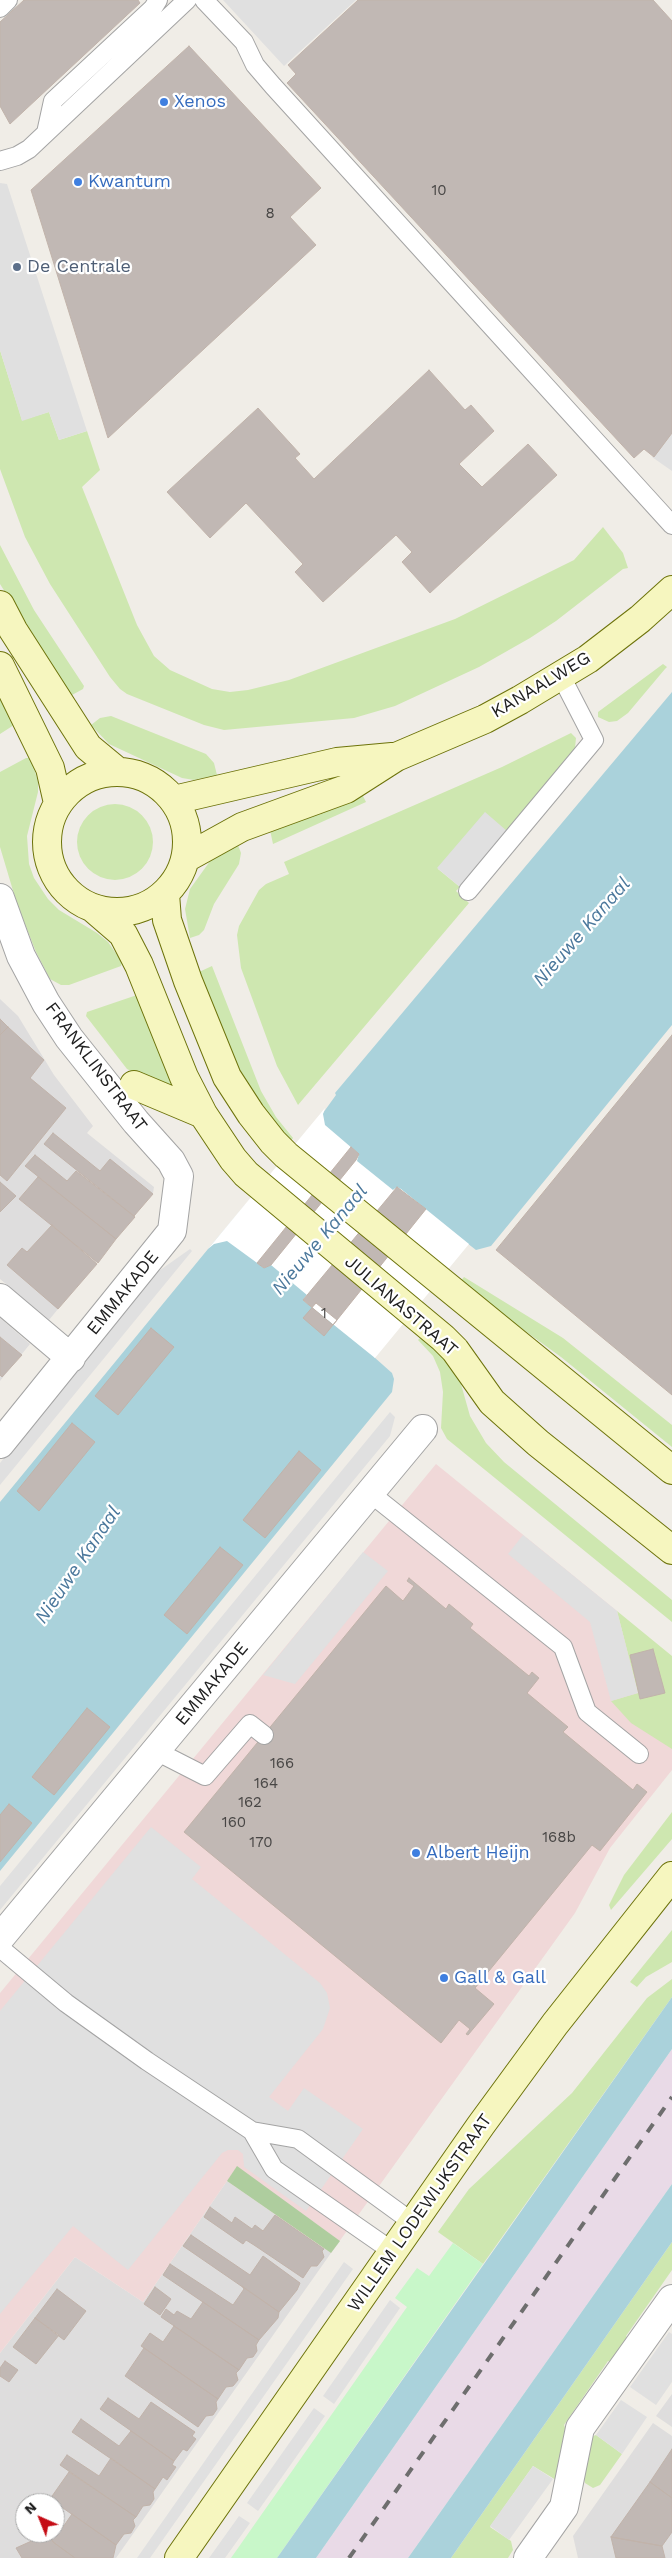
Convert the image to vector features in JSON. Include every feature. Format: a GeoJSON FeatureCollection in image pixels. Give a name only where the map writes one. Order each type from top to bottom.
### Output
{"type":"FeatureCollection","features":[{"type":"Feature","properties":{"kind":"main road","name":"KANAALWEG"},"geometry":{"type":"LineString","coordinates":[[186,858],[242,827],[346,789],[396,757],[485,719],[562,676],[640,619],[672,590]]}},
{"type":"Feature","properties":{"kind":"main road"},"geometry":{"type":"LineString","coordinates":[[0,605],[13,630],[88,747],[117,772]]}},
{"type":"Feature","properties":{"kind":"main road"},"geometry":{"type":"LineString","coordinates":[[0,666],[50,768],[58,803]]}},
{"type":"Feature","properties":{"kind":"main road","name":"KANAALWEG"},"geometry":{"type":"LineString","coordinates":[[174,800],[337,762],[396,757]]}},
{"type":"Feature","properties":{"kind":"main road"},"geometry":{"type":"LineString","coordinates":[[94,909],[119,913],[144,908],[165,894],[178,877],[186,858],[187,838],[183,818],[174,800],[158,785],[138,774],[117,772],[94,776],[73,786],[58,803],[48,830],[46,844],[50,865],[60,884],[70,894],[94,909],[123,934],[139,965],[184,1077],[203,1114]]}},
{"type":"Feature","properties":{"kind":"main road"},"geometry":{"type":"LineString","coordinates":[[165,894],[167,920],[188,981],[227,1077],[256,1121],[286,1155],[672,1470]]}},
{"type":"Feature","properties":{"kind":"main road"},"geometry":{"type":"LineString","coordinates":[[134,1086],[203,1114]]}},
{"type":"Feature","properties":{"kind":"main road","name":"JULIANASTRAAT"},"geometry":{"type":"LineString","coordinates":[[203,1114],[233,1160],[259,1187],[412,1312],[455,1350],[471,1375],[499,1408],[538,1444],[672,1550]]}},
{"type":"Feature","properties":{"kind":"main road","name":"WILLEM LODEWIJKSTRAAT"},"geometry":{"type":"LineString","coordinates":[[178,2558],[392,2250],[555,2024],[672,1876]]}},
{"type":"Feature","properties":{"kind":"street","name":"FRANKLINSTRAAT"},"geometry":{"type":"LineString","coordinates":[[0,898],[4,928],[46,1003],[93,1068],[136,1122],[171,1161],[178,1176]]}},
{"type":"Feature","properties":{"kind":"street"},"geometry":{"type":"LineString","coordinates":[[93,1068],[134,1086]]}},
{"type":"Feature","properties":{"kind":"street","name":"EMMAKADE"},"geometry":{"type":"LineString","coordinates":[[0,1444],[172,1231],[178,1176]]}},
{"type":"Feature","properties":{"kind":"street"},"geometry":{"type":"LineString","coordinates":[[0,1298],[70,1358]]}},
{"type":"Feature","properties":{"kind":"street","name":"EMMAKADE"},"geometry":{"type":"LineString","coordinates":[[0,1938],[423,1429]]}},
{"type":"Feature","properties":{"kind":"street"},"geometry":{"type":"LineString","coordinates":[[528,2558],[564,2507],[580,2428],[672,2298]]}},
{"type":"Feature","properties":{"kind":"lane"},"geometry":{"type":"LineString","coordinates":[[0,8],[8,0]]}},
{"type":"Feature","properties":{"kind":"lane"},"geometry":{"type":"LineString","coordinates":[[46,133],[53,101],[153,8],[158,0]]}},
{"type":"Feature","properties":{"kind":"lane"},"geometry":{"type":"LineString","coordinates":[[0,161],[23,153],[186,0]]}},
{"type":"Feature","properties":{"kind":"lane"},"geometry":{"type":"LineString","coordinates":[[204,0],[244,42],[255,65],[261,72],[672,525]]}},
{"type":"Feature","properties":{"kind":"lane"},"geometry":{"type":"LineString","coordinates":[[468,891],[594,740],[562,676]]}},
{"type":"Feature","properties":{"kind":"lane"},"geometry":{"type":"LineString","coordinates":[[370,1493],[563,1647],[587,1712],[640,1754]]}},
{"type":"Feature","properties":{"kind":"lane"},"geometry":{"type":"LineString","coordinates":[[156,1751],[205,1776],[250,1724],[264,1735]]}},
{"type":"Feature","properties":{"kind":"lane"},"geometry":{"type":"LineString","coordinates":[[0,1948],[81,2014],[252,2131],[298,2139],[412,2222]]}},
{"type":"Feature","properties":{"kind":"lane"},"geometry":{"type":"LineString","coordinates":[[252,2131],[274,2169],[392,2250]]}},
{"type":"Feature","properties":{"kind":"shaded area"},"geometry":{"type":"Polygon","coordinates":[[[223,0],[356,0],[284,66],[223,0]]]}},
{"type":"Feature","properties":{"kind":"shaded area","name":"De Centrale"},"geometry":{"type":"Polygon","coordinates":[[[0,183],[7,184],[87,431],[59,440],[49,412],[22,421],[0,350],[0,183]]]}},
{"type":"Feature","properties":{"kind":"shaded area"},"geometry":{"type":"Polygon","coordinates":[[[672,429],[672,471],[652,457],[672,429]]]}},
{"type":"Feature","properties":{"kind":"shaded area"},"geometry":{"type":"Polygon","coordinates":[[[485,812],[507,831],[460,887],[437,868],[485,812]]]}},
{"type":"Feature","properties":{"kind":"shaded area"},"geometry":{"type":"Polygon","coordinates":[[[0,999],[18,1016],[54,1075],[93,1126],[87,1133],[154,1187],[153,1193],[49,1320],[0,1279],[0,999]]]}},
{"type":"Feature","properties":{"kind":"shaded area"},"geometry":{"type":"Polygon","coordinates":[[[190,1249],[192,1251],[0,1485],[0,1463],[156,1273],[190,1249]]]}},
{"type":"Feature","properties":{"kind":"shaded area"},"geometry":{"type":"Polygon","coordinates":[[[0,1318],[30,1344],[0,1381],[0,1318]]]}},
{"type":"Feature","properties":{"kind":"shaded area"},"geometry":{"type":"Polygon","coordinates":[[[390,1412],[395,1417],[390,1436],[0,1910],[0,1886],[390,1412]]]}},
{"type":"Feature","properties":{"kind":"shaded area"},"geometry":{"type":"Polygon","coordinates":[[[436,1464],[617,1611],[640,1699],[672,1726],[672,1770],[610,1848],[575,1913],[331,2253],[227,2181],[143,2302],[75,2257],[0,2353],[0,1993],[436,1464]]]}},
{"type":"Feature","properties":{"kind":"shaded area"},"geometry":{"type":"Polygon","coordinates":[[[523,1535],[617,1611],[638,1693],[611,1701],[590,1622],[508,1554],[523,1535]]]}},
{"type":"Feature","properties":{"kind":"shaded area"},"geometry":{"type":"Polygon","coordinates":[[[363,1552],[388,1571],[295,1684],[263,1675],[363,1552]]]}},
{"type":"Feature","properties":{"kind":"shaded area"},"geometry":{"type":"Polygon","coordinates":[[[151,1827],[201,1867],[192,1879],[320,1983],[327,1993],[330,2008],[323,2029],[269,2097],[288,2111],[304,2088],[363,2129],[306,2211],[244,2167],[243,2154],[238,2150],[228,2150],[222,2153],[128,2270],[73,2226],[0,2314],[0,2011],[151,1827]]]}},
{"type":"Feature","properties":{"kind":"shaded area"},"geometry":{"type":"Polygon","coordinates":[[[672,2049],[672,2184],[408,2558],[316,2558],[672,2049]]]}},
{"type":"Feature","properties":{"kind":"shaded area"},"geometry":{"type":"Polygon","coordinates":[[[227,2181],[331,2253],[116,2558],[0,2558],[0,2353],[75,2257],[143,2302],[227,2181]]]}},
{"type":"Feature","properties":{"kind":"shaded area"},"geometry":{"type":"Polygon","coordinates":[[[344,2262],[353,2269],[150,2558],[137,2558],[344,2262]]]}},
{"type":"Feature","properties":{"kind":"shaded area"},"geometry":{"type":"Polygon","coordinates":[[[390,2300],[400,2308],[334,2404],[323,2396],[390,2300]]]}},
{"type":"Feature","properties":{"kind":"shaded area"},"geometry":{"type":"Polygon","coordinates":[[[669,2332],[672,2334],[672,2382],[656,2405],[630,2387],[669,2332]]]}},
{"type":"Feature","properties":{"kind":"shaded area"},"geometry":{"type":"Polygon","coordinates":[[[672,2394],[672,2427],[656,2416],[672,2394]]]}},
{"type":"Feature","properties":{"kind":"shaded area"},"geometry":{"type":"Polygon","coordinates":[[[621,2400],[647,2417],[622,2454],[596,2435],[621,2400]]]}},
{"type":"Feature","properties":{"kind":"shaded area"},"geometry":{"type":"Polygon","coordinates":[[[314,2408],[325,2416],[258,2511],[247,2503],[314,2408]]]}},
{"type":"Feature","properties":{"kind":"shaded area"},"geometry":{"type":"Polygon","coordinates":[[[653,2423],[672,2436],[672,2558],[578,2558],[573,2536],[653,2423]]]}},
{"type":"Feature","properties":{"kind":"shaded area"},"geometry":{"type":"Polygon","coordinates":[[[533,2466],[553,2479],[509,2540],[490,2526],[533,2466]]]}},
{"type":"Feature","properties":{"kind":"shaded area"},"geometry":{"type":"Polygon","coordinates":[[[239,2516],[250,2523],[225,2558],[209,2558],[239,2516]]]}},
{"type":"Feature","properties":{"kind":"green space"},"geometry":{"type":"Polygon","coordinates":[[[0,350],[22,420],[49,412],[59,440],[87,431],[100,470],[82,487],[137,625],[154,656],[170,670],[212,689],[230,692],[248,690],[289,680],[455,619],[574,560],[603,527],[623,553],[628,568],[623,569],[556,621],[530,638],[479,667],[395,706],[354,718],[224,730],[204,725],[127,694],[120,689],[110,677],[50,584],[25,537],[0,469],[0,350]]]}},
{"type":"Feature","properties":{"kind":"green space"},"geometry":{"type":"Polygon","coordinates":[[[0,545],[34,610],[84,686],[83,689],[72,695],[70,695],[0,584],[0,545]]]}},
{"type":"Feature","properties":{"kind":"green space"},"geometry":{"type":"Polygon","coordinates":[[[663,664],[667,667],[628,713],[617,721],[609,722],[598,717],[598,712],[663,664]]]}},
{"type":"Feature","properties":{"kind":"green space"},"geometry":{"type":"Polygon","coordinates":[[[0,695],[14,725],[0,734],[0,695]]]}},
{"type":"Feature","properties":{"kind":"green space"},"geometry":{"type":"Polygon","coordinates":[[[111,716],[206,754],[214,763],[217,775],[194,780],[182,778],[109,744],[91,725],[100,718],[111,716]]]}},
{"type":"Feature","properties":{"kind":"green space"},"geometry":{"type":"Polygon","coordinates":[[[571,733],[576,738],[575,748],[507,831],[438,869],[460,887],[456,891],[469,903],[298,1105],[277,1066],[241,968],[237,935],[239,926],[259,890],[266,884],[289,874],[284,862],[502,767],[571,733]]]}},
{"type":"Feature","properties":{"kind":"green space"},"geometry":{"type":"Polygon","coordinates":[[[26,758],[31,758],[38,782],[38,792],[27,836],[29,864],[34,878],[48,899],[59,910],[97,933],[108,942],[122,962],[121,966],[69,985],[61,985],[50,979],[36,952],[17,904],[0,847],[0,772],[26,758]]]}},
{"type":"Feature","properties":{"kind":"green space"},"geometry":{"type":"Polygon","coordinates":[[[362,794],[366,802],[273,844],[270,830],[362,794]]]}},
{"type":"Feature","properties":{"kind":"green space"},"geometry":{"type":"Polygon","coordinates":[[[115,804],[129,807],[142,815],[150,828],[153,842],[150,856],[142,869],[129,877],[115,880],[101,877],[88,869],[80,856],[77,842],[80,828],[88,815],[101,807],[115,804]]]}},
{"type":"Feature","properties":{"kind":"green space"},"geometry":{"type":"Polygon","coordinates":[[[238,845],[241,853],[239,864],[214,904],[204,930],[199,935],[190,938],[185,909],[190,889],[213,857],[238,845]]]}},
{"type":"Feature","properties":{"kind":"green space"},"geometry":{"type":"Polygon","coordinates":[[[212,966],[261,1091],[276,1117],[293,1138],[289,1144],[275,1128],[228,1054],[199,972],[212,966]]]}},
{"type":"Feature","properties":{"kind":"green space"},"geometry":{"type":"Polygon","coordinates":[[[137,995],[174,1087],[170,1090],[127,1069],[86,1016],[87,1012],[137,995]]]}},
{"type":"Feature","properties":{"kind":"green space"},"geometry":{"type":"Polygon","coordinates":[[[464,1277],[563,1338],[672,1425],[672,1447],[561,1357],[459,1283],[464,1277]]]}},
{"type":"Feature","properties":{"kind":"green space"},"geometry":{"type":"Polygon","coordinates":[[[422,1336],[446,1357],[459,1377],[470,1416],[486,1443],[504,1462],[672,1600],[672,1622],[447,1439],[441,1428],[443,1392],[440,1372],[433,1356],[418,1340],[422,1336]]]}},
{"type":"Feature","properties":{"kind":"green space"},"geometry":{"type":"Polygon","coordinates":[[[617,1611],[672,1656],[672,1749],[631,1723],[611,1701],[638,1693],[617,1611]]]}},
{"type":"Feature","properties":{"kind":"green space"},"geometry":{"type":"Polygon","coordinates":[[[672,1812],[672,1839],[611,1910],[609,1905],[624,1875],[672,1812]]]}},
{"type":"Feature","properties":{"kind":"green space"},"geometry":{"type":"Polygon","coordinates":[[[672,1930],[672,1962],[646,1977],[637,1987],[630,1982],[672,1930]]]}},
{"type":"Feature","properties":{"kind":"green space"},"geometry":{"type":"Polygon","coordinates":[[[672,1979],[672,1997],[483,2264],[438,2232],[469,2189],[572,2093],[647,1998],[672,1979]]]}},
{"type":"Feature","properties":{"kind":"green space"},"geometry":{"type":"Polygon","coordinates":[[[237,2166],[340,2241],[331,2253],[227,2181],[237,2166]]]}},
{"type":"Feature","properties":{"kind":"green space"},"geometry":{"type":"Polygon","coordinates":[[[672,2242],[672,2270],[626,2336],[628,2338],[612,2363],[608,2361],[564,2425],[566,2430],[556,2480],[533,2466],[490,2527],[511,2541],[513,2550],[508,2558],[451,2558],[672,2242]]]}},
{"type":"Feature","properties":{"kind":"green space"},"geometry":{"type":"Polygon","coordinates":[[[453,2243],[483,2264],[277,2558],[231,2558],[407,2307],[395,2298],[417,2268],[429,2276],[453,2243]]]}},
{"type":"Feature","properties":{"kind":"green space"},"geometry":{"type":"Polygon","coordinates":[[[596,2435],[622,2454],[600,2485],[593,2488],[585,2483],[584,2479],[591,2437],[596,2435]]]}},
{"type":"Feature","properties":{"kind":"water","name":"Nieuwe Kanaal"},"geometry":{"type":"Polygon","coordinates":[[[672,692],[672,1025],[491,1246],[476,1250],[467,1243],[374,1357],[392,1373],[394,1379],[392,1392],[0,1871],[0,1502],[208,1249],[323,1113],[336,1095],[335,1093],[672,692]],[[395,1188],[303,1300],[333,1324],[395,1188]]]}},
{"type":"Feature","properties":{"kind":"water"},"geometry":{"type":"Polygon","coordinates":[[[672,1997],[672,2049],[316,2558],[277,2558],[672,1997]]]}},
{"type":"Feature","properties":{"kind":"water"},"geometry":{"type":"Polygon","coordinates":[[[672,2184],[672,2242],[451,2558],[408,2558],[672,2184]]]}},
{"type":"Feature","properties":{"kind":"pier"},"geometry":{"type":"Polygon","coordinates":[[[325,1108],[323,1114],[325,1125],[359,1154],[357,1161],[393,1190],[397,1187],[401,1189],[469,1244],[375,1358],[303,1300],[307,1295],[271,1265],[264,1268],[227,1241],[214,1244],[208,1249],[325,1108]]]}},
{"type":"Feature","properties":{"kind":"building"},"geometry":{"type":"Polygon","coordinates":[[[24,0],[138,0],[140,3],[10,124],[0,106],[0,22],[24,0]]]}},
{"type":"Feature","properties":{"kind":"building"},"geometry":{"type":"Polygon","coordinates":[[[358,0],[653,0],[672,21],[672,433],[654,457],[644,449],[634,458],[287,83],[296,74],[288,65],[358,0]]]}},
{"type":"Feature","properties":{"kind":"building"},"geometry":{"type":"Polygon","coordinates":[[[189,46],[321,188],[290,217],[316,245],[108,438],[31,190],[189,46]]]}},
{"type":"Feature","properties":{"kind":"building"},"geometry":{"type":"Polygon","coordinates":[[[429,370],[465,410],[471,405],[494,431],[459,464],[482,487],[528,444],[557,475],[430,593],[402,562],[412,552],[396,535],[323,602],[295,572],[303,564],[246,503],[210,538],[167,492],[258,408],[300,454],[295,458],[314,479],[429,370]]]}},
{"type":"Feature","properties":{"kind":"building"},"geometry":{"type":"Polygon","coordinates":[[[0,1019],[8,1027],[0,1035],[0,1019]]]}},
{"type":"Feature","properties":{"kind":"building"},"geometry":{"type":"Polygon","coordinates":[[[8,1027],[44,1060],[30,1078],[66,1108],[7,1181],[0,1175],[0,1035],[8,1027]]]}},
{"type":"Feature","properties":{"kind":"building"},"geometry":{"type":"Polygon","coordinates":[[[672,1035],[672,1395],[496,1250],[672,1035]]]}},
{"type":"Feature","properties":{"kind":"building"},"geometry":{"type":"Polygon","coordinates":[[[53,1133],[100,1171],[110,1159],[153,1194],[134,1216],[44,1144],[53,1133]]]}},
{"type":"Feature","properties":{"kind":"building"},"geometry":{"type":"Polygon","coordinates":[[[351,1147],[359,1154],[356,1160],[271,1265],[264,1268],[257,1263],[351,1147]]]}},
{"type":"Feature","properties":{"kind":"building"},"geometry":{"type":"Polygon","coordinates":[[[35,1155],[67,1181],[76,1171],[135,1217],[116,1239],[25,1166],[35,1155]]]}},
{"type":"Feature","properties":{"kind":"building"},"geometry":{"type":"Polygon","coordinates":[[[38,1177],[116,1239],[98,1263],[19,1199],[38,1177]]]}},
{"type":"Feature","properties":{"kind":"building"},"geometry":{"type":"Polygon","coordinates":[[[0,1182],[16,1196],[0,1212],[0,1182]]]}},
{"type":"Feature","properties":{"kind":"building"},"geometry":{"type":"Polygon","coordinates":[[[397,1187],[426,1209],[333,1325],[303,1300],[397,1187]]]}},
{"type":"Feature","properties":{"kind":"building"},"geometry":{"type":"Polygon","coordinates":[[[52,1225],[97,1264],[58,1309],[7,1265],[22,1248],[27,1252],[52,1225]]]}},
{"type":"Feature","properties":{"kind":"building"},"geometry":{"type":"Polygon","coordinates":[[[316,1303],[337,1320],[324,1336],[303,1318],[316,1303]]]}},
{"type":"Feature","properties":{"kind":"building"},"geometry":{"type":"Polygon","coordinates":[[[151,1328],[174,1347],[118,1415],[95,1396],[151,1328]]]}},
{"type":"Feature","properties":{"kind":"building"},"geometry":{"type":"Polygon","coordinates":[[[0,1337],[22,1355],[2,1377],[0,1375],[0,1337]]]}},
{"type":"Feature","properties":{"kind":"building"},"geometry":{"type":"Polygon","coordinates":[[[72,1423],[95,1442],[39,1511],[17,1491],[72,1423]]]}},
{"type":"Feature","properties":{"kind":"building"},"geometry":{"type":"Polygon","coordinates":[[[299,1451],[321,1470],[265,1538],[243,1520],[299,1451]]]}},
{"type":"Feature","properties":{"kind":"building"},"geometry":{"type":"Polygon","coordinates":[[[220,1547],[243,1565],[187,1634],[164,1615],[220,1547]]]}},
{"type":"Feature","properties":{"kind":"building"},"geometry":{"type":"Polygon","coordinates":[[[409,1578],[446,1609],[449,1604],[473,1624],[470,1628],[529,1676],[532,1672],[539,1678],[527,1693],[568,1727],[563,1732],[633,1790],[637,1784],[647,1792],[600,1851],[592,1845],[475,1988],[494,2004],[468,2035],[466,2034],[470,2029],[459,2020],[441,2043],[184,1832],[386,1586],[403,1601],[414,1586],[407,1581],[409,1578]]]}},
{"type":"Feature","properties":{"kind":"building"},"geometry":{"type":"Polygon","coordinates":[[[653,1649],[665,1693],[640,1699],[630,1655],[653,1649]]]}},
{"type":"Feature","properties":{"kind":"building"},"geometry":{"type":"Polygon","coordinates":[[[87,1708],[110,1727],[54,1795],[32,1777],[87,1708]]]}},
{"type":"Feature","properties":{"kind":"building"},"geometry":{"type":"Polygon","coordinates":[[[9,1804],[32,1823],[0,1862],[0,1815],[9,1804]]]}},
{"type":"Feature","properties":{"kind":"building"},"geometry":{"type":"Polygon","coordinates":[[[210,2207],[232,2223],[235,2217],[252,2229],[255,2225],[263,2231],[275,2215],[324,2249],[322,2251],[324,2257],[317,2266],[311,2266],[303,2278],[246,2240],[243,2244],[204,2217],[210,2207]]]}},
{"type":"Feature","properties":{"kind":"building"},"geometry":{"type":"Polygon","coordinates":[[[191,2235],[250,2275],[263,2256],[300,2283],[297,2290],[279,2312],[183,2246],[191,2235]]]}},
{"type":"Feature","properties":{"kind":"building"},"geometry":{"type":"Polygon","coordinates":[[[170,2264],[233,2305],[244,2289],[242,2286],[279,2312],[278,2318],[259,2340],[163,2275],[170,2264]]]}},
{"type":"Feature","properties":{"kind":"building"},"geometry":{"type":"Polygon","coordinates":[[[155,2287],[171,2299],[160,2315],[144,2304],[155,2287]]]}},
{"type":"Feature","properties":{"kind":"building"},"geometry":{"type":"Polygon","coordinates":[[[57,2289],[86,2311],[64,2340],[35,2318],[57,2289]]]}},
{"type":"Feature","properties":{"kind":"building"},"geometry":{"type":"Polygon","coordinates":[[[203,2302],[259,2340],[256,2345],[257,2351],[253,2357],[247,2358],[239,2370],[161,2317],[166,2309],[174,2315],[177,2311],[191,2319],[203,2302]]]}},
{"type":"Feature","properties":{"kind":"building"},"geometry":{"type":"Polygon","coordinates":[[[35,2318],[59,2335],[36,2364],[13,2347],[35,2318]]]}},
{"type":"Feature","properties":{"kind":"building"},"geometry":{"type":"Polygon","coordinates":[[[174,2326],[239,2370],[236,2373],[238,2380],[233,2386],[226,2387],[218,2399],[141,2346],[150,2333],[163,2342],[174,2326]]]}},
{"type":"Feature","properties":{"kind":"building"},"geometry":{"type":"Polygon","coordinates":[[[144,2348],[218,2399],[216,2402],[217,2409],[213,2415],[206,2416],[198,2427],[125,2376],[144,2348]]]}},
{"type":"Feature","properties":{"kind":"building"},"geometry":{"type":"Polygon","coordinates":[[[5,2361],[18,2370],[9,2382],[0,2376],[0,2368],[5,2361]]]}},
{"type":"Feature","properties":{"kind":"building"},"geometry":{"type":"Polygon","coordinates":[[[108,2398],[139,2419],[151,2402],[195,2432],[192,2436],[196,2439],[187,2451],[183,2449],[174,2461],[100,2409],[108,2398]]]}},
{"type":"Feature","properties":{"kind":"building"},"geometry":{"type":"Polygon","coordinates":[[[81,2419],[119,2446],[131,2431],[174,2461],[172,2465],[176,2467],[167,2480],[163,2477],[155,2489],[72,2432],[81,2419]]]}},
{"type":"Feature","properties":{"kind":"building"},"geometry":{"type":"Polygon","coordinates":[[[672,2449],[672,2498],[650,2482],[672,2449]]]}},
{"type":"Feature","properties":{"kind":"building"},"geometry":{"type":"Polygon","coordinates":[[[67,2455],[99,2476],[111,2458],[155,2489],[153,2492],[154,2499],[150,2505],[143,2506],[136,2517],[60,2465],[67,2455]]]}},
{"type":"Feature","properties":{"kind":"building"},"geometry":{"type":"Polygon","coordinates":[[[69,2472],[136,2517],[133,2520],[135,2526],[131,2533],[124,2534],[116,2545],[65,2509],[65,2493],[54,2493],[69,2472]]]}},
{"type":"Feature","properties":{"kind":"building"},"geometry":{"type":"Polygon","coordinates":[[[650,2482],[672,2498],[672,2532],[662,2546],[611,2537],[650,2482]]]}},
{"type":"Feature","properties":{"kind":"building"},"geometry":{"type":"Polygon","coordinates":[[[72,2514],[116,2545],[113,2558],[75,2558],[54,2543],[65,2543],[65,2524],[72,2514]]]}},
{"type":"Feature","properties":{"kind":"building"},"geometry":{"type":"Polygon","coordinates":[[[611,2537],[662,2546],[665,2558],[616,2558],[611,2537]]]}},
{"type":"Feature","properties":{"kind":"building"},"geometry":{"type":"Polygon","coordinates":[[[27,2543],[54,2543],[75,2558],[22,2558],[16,2548],[27,2543]]]}},
{"type":"Feature","properties":{"kind":"railway"},"geometry":{"type":"LineString","coordinates":[[349,2558],[672,2097]]}},
{"type":"Feature","properties":{"kind":"place","name":"Xenos"},"geometry":{"type":"Point","coordinates":[164,102]}},
{"type":"Feature","properties":{"kind":"place","name":"Kwantum"},"geometry":{"type":"Point","coordinates":[78,182]}},
{"type":"Feature","properties":{"kind":"place","name":"De Centrale"},"geometry":{"type":"Point","coordinates":[17,267]}},
{"type":"Feature","properties":{"kind":"place","name":"Albert Heijn"},"geometry":{"type":"Point","coordinates":[416,1853]}},
{"type":"Feature","properties":{"kind":"place","name":"Gall & Gall"},"geometry":{"type":"Point","coordinates":[444,1978]}}]}
